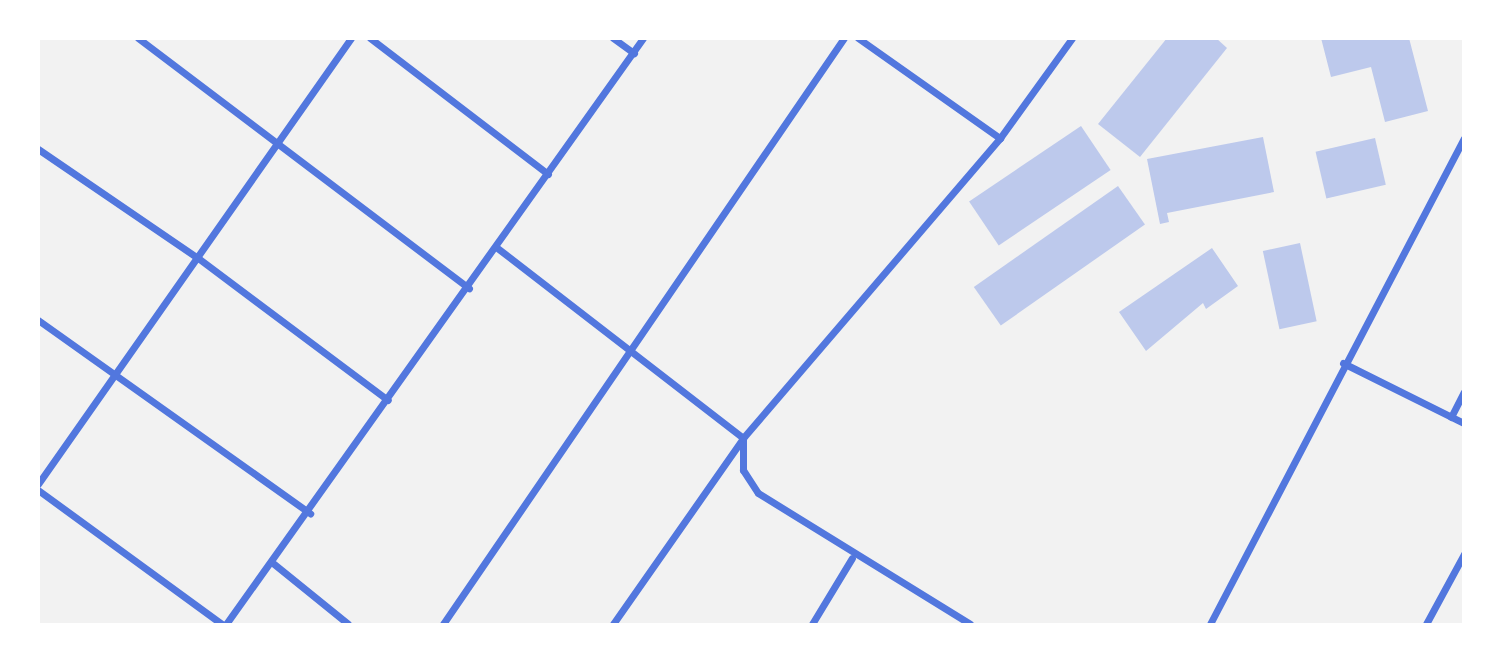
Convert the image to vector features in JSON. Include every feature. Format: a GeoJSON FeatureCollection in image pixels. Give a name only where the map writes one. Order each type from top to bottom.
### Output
{"type":"FeatureCollection","features":[{"type":"Feature","properties":{"kind":"street"},"geometry":{"type":"LineString","coordinates":[[138,38],[276,146],[469,288]]}},
{"type":"Feature","properties":{"kind":"street"},"geometry":{"type":"LineString","coordinates":[[38,484],[118,378],[351,38]]}},
{"type":"Feature","properties":{"kind":"street"},"geometry":{"type":"LineString","coordinates":[[370,38],[548,174]]}},
{"type":"Feature","properties":{"kind":"street"},"geometry":{"type":"LineString","coordinates":[[613,38],[634,53]]}},
{"type":"Feature","properties":{"kind":"street"},"geometry":{"type":"LineString","coordinates":[[38,490],[224,625],[274,564],[643,38]]}},
{"type":"Feature","properties":{"kind":"street"},"geometry":{"type":"LineString","coordinates":[[443,625],[844,38]]}},
{"type":"Feature","properties":{"kind":"street"},"geometry":{"type":"LineString","coordinates":[[858,38],[1000,138]]}},
{"type":"Feature","properties":{"kind":"street"},"geometry":{"type":"LineString","coordinates":[[613,625],[743,438],[1000,138],[1072,38]]}},
{"type":"Feature","properties":{"kind":"street"},"geometry":{"type":"LineString","coordinates":[[1210,625],[1343,363],[1464,138]]}},
{"type":"Feature","properties":{"kind":"street"},"geometry":{"type":"LineString","coordinates":[[38,149],[198,258],[388,400]]}},
{"type":"Feature","properties":{"kind":"street"},"geometry":{"type":"LineString","coordinates":[[496,247],[743,438]]}},
{"type":"Feature","properties":{"kind":"street"},"geometry":{"type":"LineString","coordinates":[[38,320],[310,513]]}},
{"type":"Feature","properties":{"kind":"street"},"geometry":{"type":"LineString","coordinates":[[1343,363],[1464,423]]}},
{"type":"Feature","properties":{"kind":"street"},"geometry":{"type":"LineString","coordinates":[[1451,417],[1464,392]]}},
{"type":"Feature","properties":{"kind":"street"},"geometry":{"type":"LineString","coordinates":[[743,438],[743,470],[758,493],[852,558],[970,625]]}},
{"type":"Feature","properties":{"kind":"street"},"geometry":{"type":"LineString","coordinates":[[1426,625],[1464,554]]}},
{"type":"Feature","properties":{"kind":"street"},"geometry":{"type":"LineString","coordinates":[[812,625],[852,558]]}},
{"type":"Feature","properties":{"kind":"street"},"geometry":{"type":"LineString","coordinates":[[274,564],[348,625]]}},
{"type":"Feature","properties":{"kind":"building"},"geometry":{"type":"Polygon","coordinates":[[[1167,38],[1216,38],[1227,48],[1140,157],[1098,124],[1167,38]]]}},
{"type":"Feature","properties":{"kind":"building"},"geometry":{"type":"Polygon","coordinates":[[[1321,38],[1409,38],[1428,111],[1385,122],[1371,67],[1331,77],[1321,38]]]}},
{"type":"Feature","properties":{"kind":"building"},"geometry":{"type":"Polygon","coordinates":[[[1081,126],[1111,170],[999,245],[969,201],[1081,126]]]}},
{"type":"Feature","properties":{"kind":"building"},"geometry":{"type":"Polygon","coordinates":[[[1263,137],[1274,192],[1167,213],[1169,222],[1160,224],[1147,159],[1263,137]]]}},
{"type":"Feature","properties":{"kind":"building"},"geometry":{"type":"Polygon","coordinates":[[[1375,138],[1386,185],[1326,198],[1316,152],[1375,138]]]}},
{"type":"Feature","properties":{"kind":"building"},"geometry":{"type":"Polygon","coordinates":[[[1118,186],[1145,225],[1001,325],[974,287],[1118,186]]]}},
{"type":"Feature","properties":{"kind":"building"},"geometry":{"type":"Polygon","coordinates":[[[1300,243],[1317,321],[1279,329],[1263,251],[1300,243]]]}},
{"type":"Feature","properties":{"kind":"building"},"geometry":{"type":"Polygon","coordinates":[[[1212,248],[1238,286],[1206,309],[1203,303],[1146,351],[1119,312],[1212,248]]]}}]}
